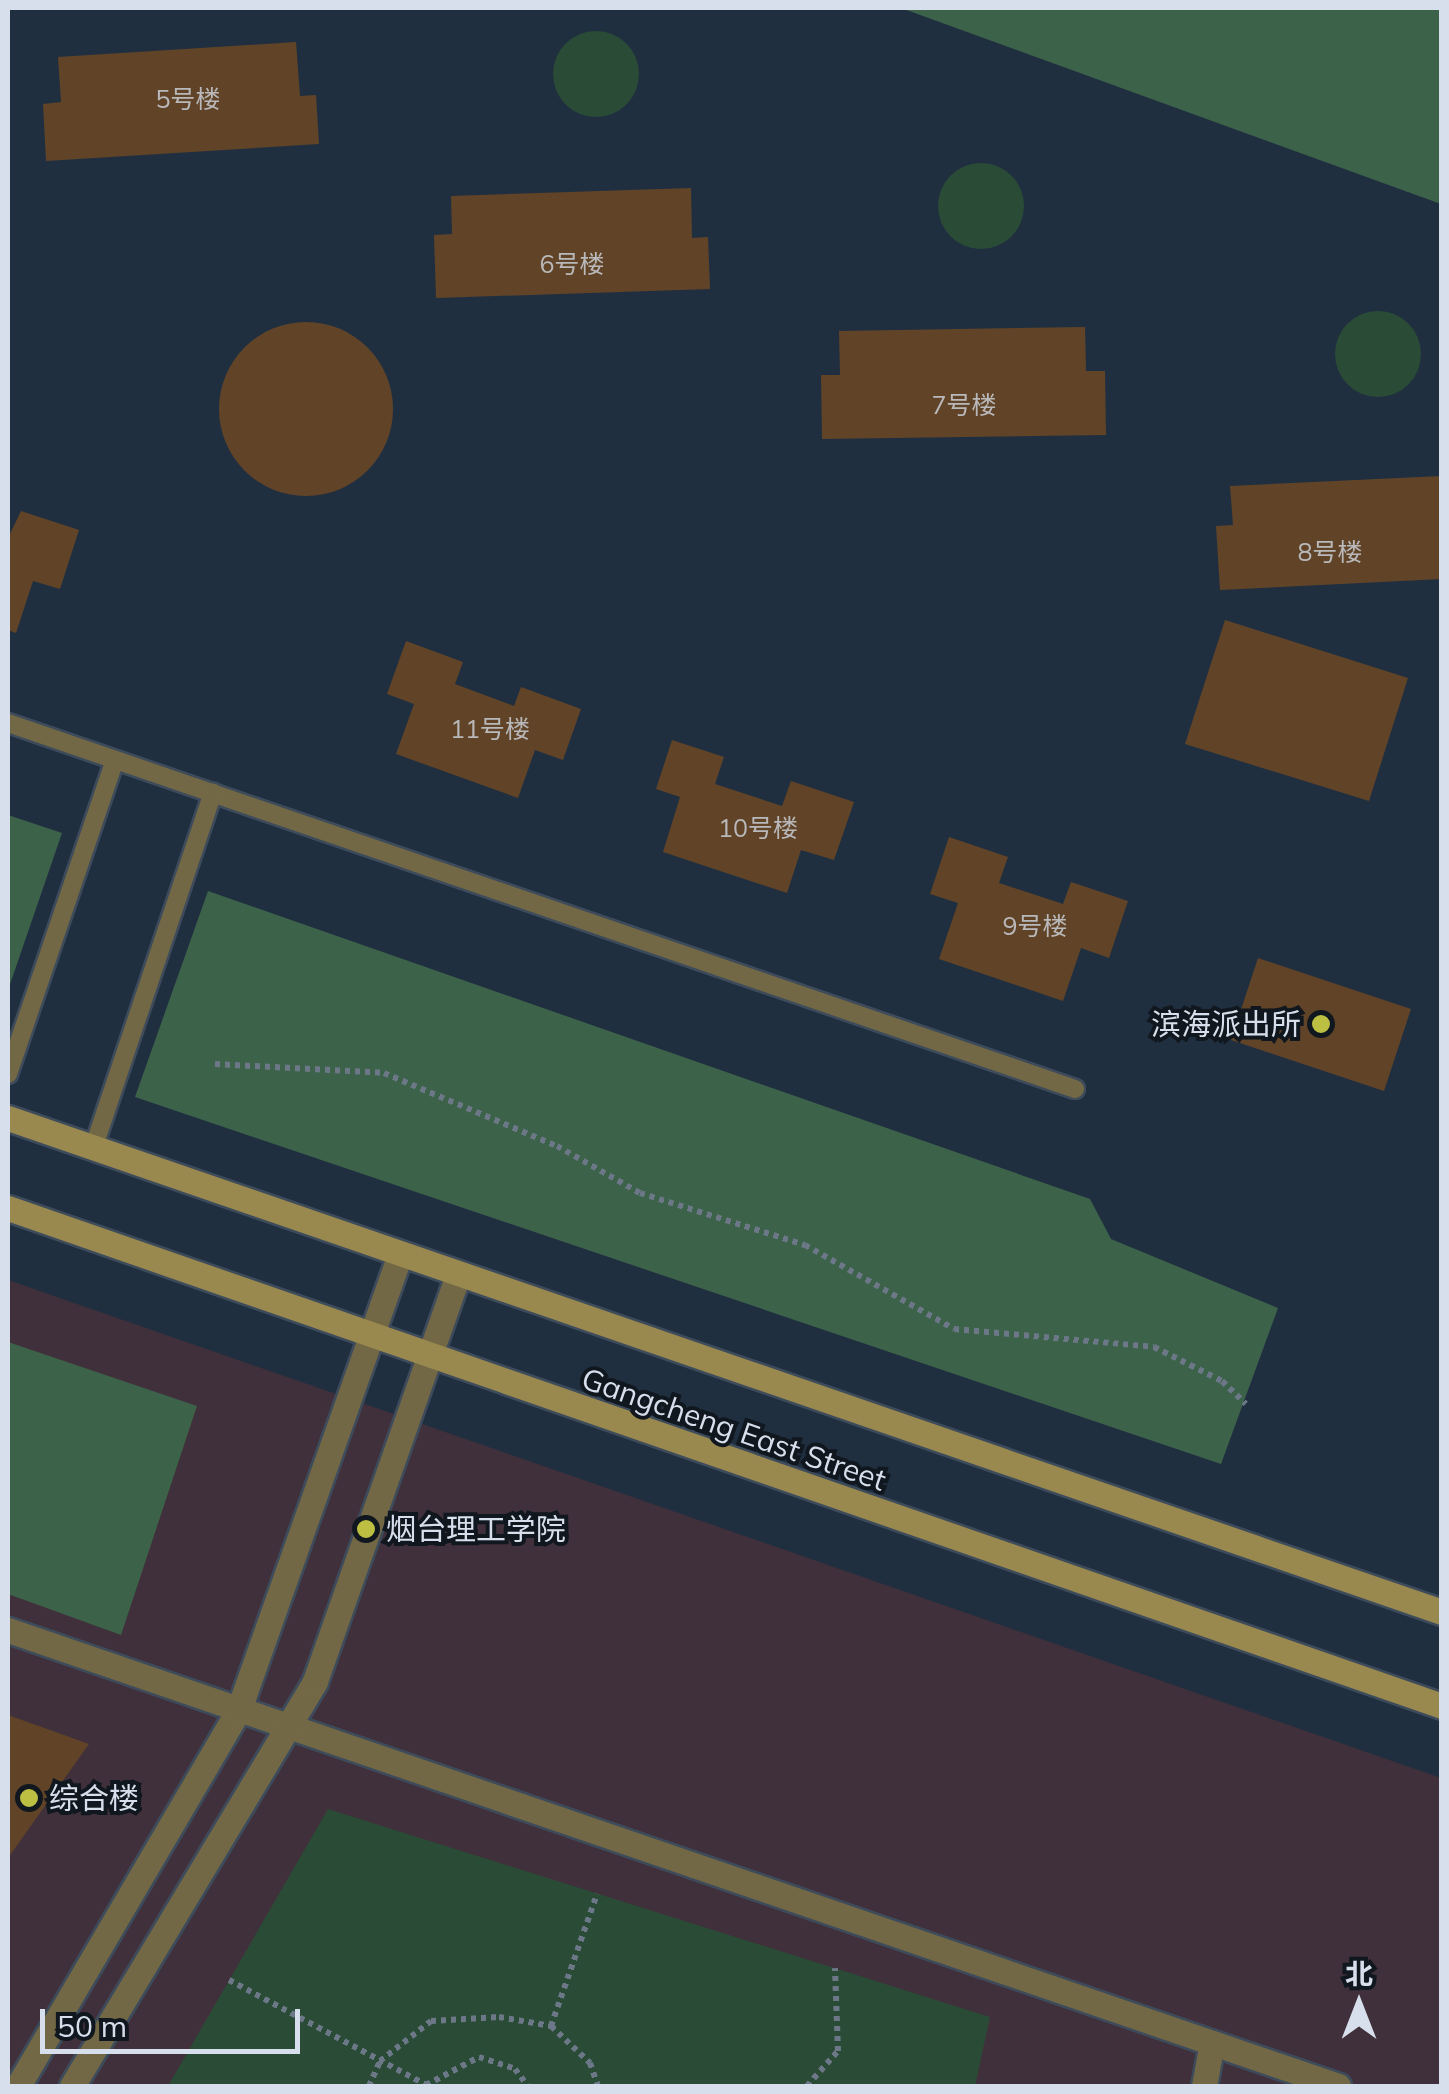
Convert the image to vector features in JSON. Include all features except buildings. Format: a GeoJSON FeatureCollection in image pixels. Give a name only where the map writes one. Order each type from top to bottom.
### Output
{"type":"FeatureCollection","features":[{"type":"Feature","properties":{"kind":"main road","name":"Gangcheng East Street"},"geometry":{"type":"LineString","coordinates":[[8,1118],[1442,1612]]}},
{"type":"Feature","properties":{"kind":"main road","name":"Gangcheng East Street"},"geometry":{"type":"LineString","coordinates":[[8,1208],[427,1358],[1442,1706]]}},
{"type":"Feature","properties":{"kind":"street"},"geometry":{"type":"LineString","coordinates":[[18,2086],[239,1709],[400,1254]]}},
{"type":"Feature","properties":{"kind":"street"},"geometry":{"type":"LineString","coordinates":[[72,2086],[315,1681],[458,1274]]}},
{"type":"Feature","properties":{"kind":"street"},"geometry":{"type":"LineString","coordinates":[[8,1630],[1338,2086]]}},
{"type":"Feature","properties":{"kind":"street"},"geometry":{"type":"LineString","coordinates":[[1204,2086],[1212,2043]]}},
{"type":"Feature","properties":{"kind":"lane"},"geometry":{"type":"LineString","coordinates":[[8,723],[1075,1089]]}},
{"type":"Feature","properties":{"kind":"lane"},"geometry":{"type":"LineString","coordinates":[[8,1074],[115,760]]}},
{"type":"Feature","properties":{"kind":"lane"},"geometry":{"type":"LineString","coordinates":[[93,1149],[213,793]]}},
{"type":"Feature","properties":{"kind":"path"},"geometry":{"type":"LineString","coordinates":[[216,1064],[384,1072],[557,1146],[640,1193],[806,1245],[954,1328],[1154,1347],[1222,1381],[1246,1404]]}},
{"type":"Feature","properties":{"kind":"path"},"geometry":{"type":"LineString","coordinates":[[551,2026],[597,1894]]}},
{"type":"Feature","properties":{"kind":"path"},"geometry":{"type":"LineString","coordinates":[[807,2086],[838,2051],[835,1968]]}},
{"type":"Feature","properties":{"kind":"path"},"geometry":{"type":"LineString","coordinates":[[229,1980],[427,2086],[480,2057],[515,2068],[528,2086]]}},
{"type":"Feature","properties":{"kind":"path"},"geometry":{"type":"LineString","coordinates":[[368,2086],[380,2060],[431,2021],[499,2017],[551,2026],[590,2064],[598,2086]]}},
{"type":"Feature","properties":{"kind":"shaded area","name":"烟台理工学院"},"geometry":{"type":"Polygon","coordinates":[[[8,1280],[1441,1778],[1441,2086],[8,2086],[8,1280]]]}},
{"type":"Feature","properties":{"kind":"green space"},"geometry":{"type":"Polygon","coordinates":[[[901,8],[1441,8],[1441,204],[901,8]]]}},
{"type":"Feature","properties":{"kind":"green space"},"geometry":{"type":"Polygon","coordinates":[[[596,31],[620,38],[632,50],[639,74],[632,98],[620,110],[596,117],[572,110],[560,98],[553,74],[560,50],[572,38],[596,31]]]}},
{"type":"Feature","properties":{"kind":"green space"},"geometry":{"type":"Polygon","coordinates":[[[981,163],[998,166],[1012,175],[1021,189],[1021,223],[1012,237],[998,246],[981,249],[964,246],[950,237],[941,223],[938,206],[941,189],[950,175],[964,166],[981,163]]]}},
{"type":"Feature","properties":{"kind":"green space"},"geometry":{"type":"Polygon","coordinates":[[[1378,311],[1402,318],[1414,330],[1421,354],[1414,378],[1402,390],[1378,397],[1354,390],[1342,378],[1335,354],[1342,330],[1354,318],[1378,311]]]}},
{"type":"Feature","properties":{"kind":"green space"},"geometry":{"type":"Polygon","coordinates":[[[8,815],[62,833],[8,990],[8,815]]]}},
{"type":"Feature","properties":{"kind":"green space"},"geometry":{"type":"Polygon","coordinates":[[[208,891],[1090,1199],[1111,1239],[1278,1308],[1221,1464],[135,1097],[208,891]]]}},
{"type":"Feature","properties":{"kind":"green space"},"geometry":{"type":"Polygon","coordinates":[[[8,1342],[197,1406],[121,1635],[8,1594],[8,1342]]]}},
{"type":"Feature","properties":{"kind":"green space"},"geometry":{"type":"Polygon","coordinates":[[[328,1809],[990,2017],[975,2086],[168,2086],[328,1809]]]}},
{"type":"Feature","properties":{"kind":"place","name":"滨海派出所"},"geometry":{"type":"Point","coordinates":[1321,1024]}},
{"type":"Feature","properties":{"kind":"place","name":"烟台理工学院"},"geometry":{"type":"Point","coordinates":[366,1529]}},
{"type":"Feature","properties":{"kind":"place","name":"综合楼"},"geometry":{"type":"Point","coordinates":[29,1798]}}]}
